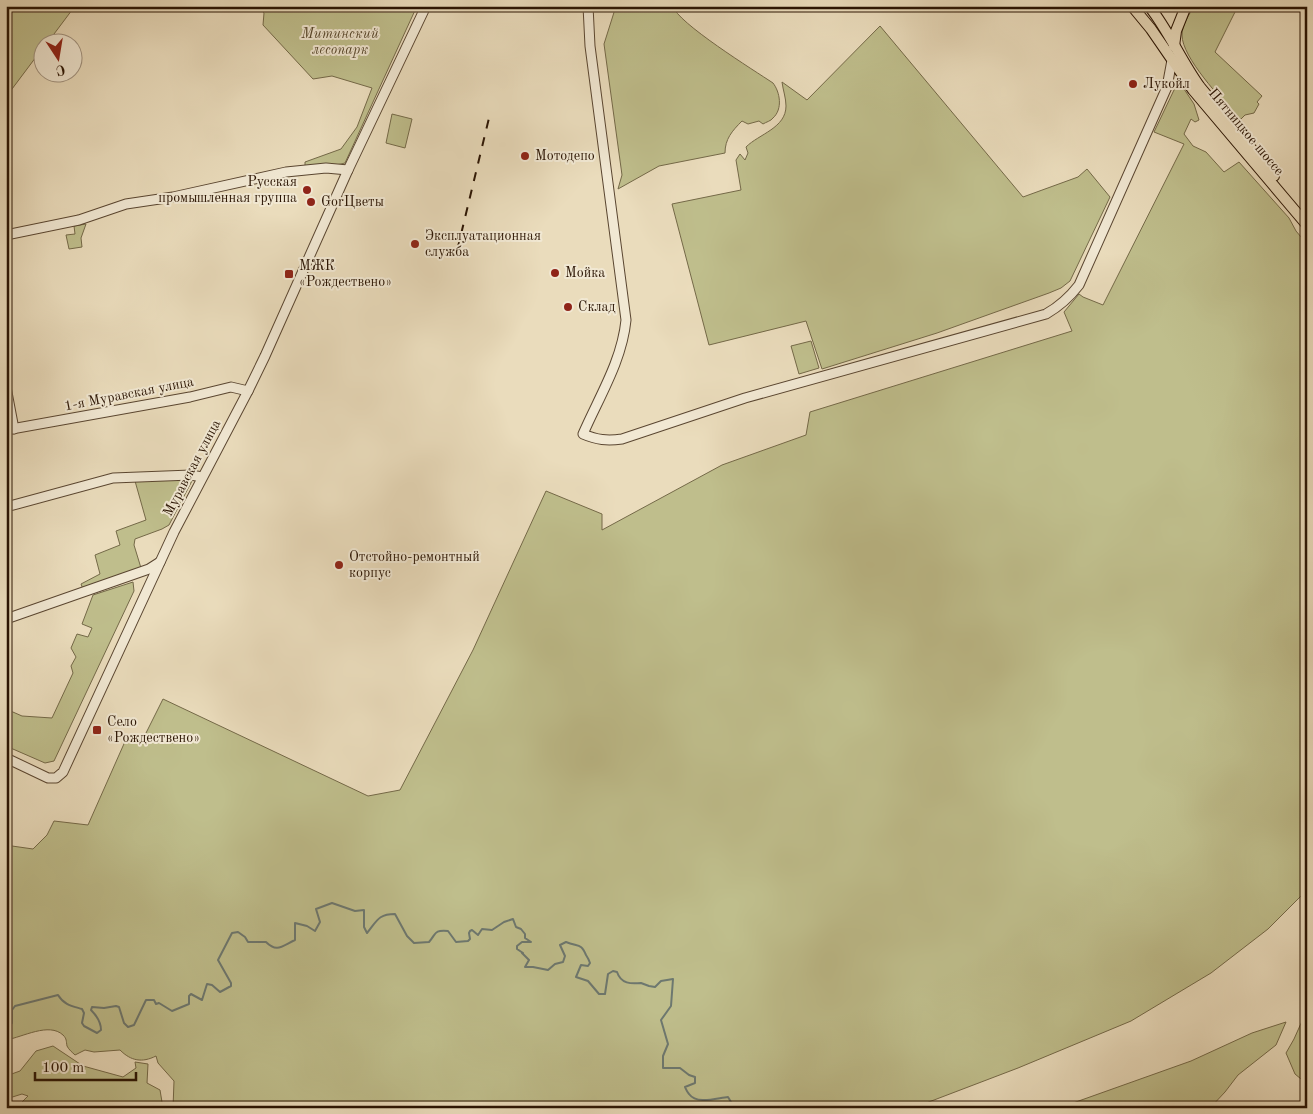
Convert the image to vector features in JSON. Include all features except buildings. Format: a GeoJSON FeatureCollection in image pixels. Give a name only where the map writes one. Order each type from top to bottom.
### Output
{"type":"FeatureCollection","features":[{"type":"Feature","properties":{"kind":"main road","name":"Пятницкое шоссе"},"geometry":{"type":"LineString","coordinates":[[1132,6],[1151,29],[1198,96],[1307,225]]}},
{"type":"Feature","properties":{"kind":"main road","name":"Пятницкое шоссе"},"geometry":{"type":"LineString","coordinates":[[1149,6],[1173,38],[1200,87],[1307,214]]}},
{"type":"Feature","properties":{"kind":"main road"},"geometry":{"type":"LineString","coordinates":[[1172,60],[1173,38],[1186,6]]}},
{"type":"Feature","properties":{"kind":"main road"},"geometry":{"type":"LineString","coordinates":[[1151,29],[1162,37],[1173,38]]}},
{"type":"Feature","properties":{"kind":"street","name":"Муравская улица"},"geometry":{"type":"LineString","coordinates":[[6,758],[48,778],[56,778],[63,772],[160,562],[202,477],[248,392],[348,170],[426,6]]}},
{"type":"Feature","properties":{"kind":"street"},"geometry":{"type":"LineString","coordinates":[[588,6],[590,46],[626,320],[624,338],[616,360],[583,434],[607,441],[622,440],[745,398],[1046,314],[1059,307],[1069,298],[1079,284],[1167,87],[1172,60]]}},
{"type":"Feature","properties":{"kind":"street"},"geometry":{"type":"LineString","coordinates":[[6,235],[79,220],[126,204],[173,197],[286,172],[326,168],[348,170]]}},
{"type":"Feature","properties":{"kind":"street","name":"1-я Муравская улица"},"geometry":{"type":"LineString","coordinates":[[6,387],[10,430],[190,397],[231,387],[248,392]]}},
{"type":"Feature","properties":{"kind":"street"},"geometry":{"type":"LineString","coordinates":[[6,507],[113,478],[191,475],[202,477]]}},
{"type":"Feature","properties":{"kind":"street"},"geometry":{"type":"LineString","coordinates":[[6,619],[149,569],[160,562]]}},
{"type":"Feature","properties":{"kind":"green space"},"geometry":{"type":"Polygon","coordinates":[[[6,6],[75,6],[56,32],[32,32],[32,62],[6,97],[6,6]]]}},
{"type":"Feature","properties":{"kind":"green space","name":"Митинский лесопарк"},"geometry":{"type":"Polygon","coordinates":[[[258,6],[417,6],[345,163],[305,166],[305,162],[341,149],[357,127],[372,88],[332,76],[313,79],[263,25],[264,13],[258,6]]]}},
{"type":"Feature","properties":{"kind":"green space"},"geometry":{"type":"Polygon","coordinates":[[[616,6],[673,6],[687,23],[701,34],[773,83],[779,100],[776,114],[771,120],[763,124],[759,121],[748,124],[742,121],[730,136],[726,144],[725,153],[659,166],[618,189],[622,175],[604,44],[616,6]]]}},
{"type":"Feature","properties":{"kind":"green space"},"geometry":{"type":"Polygon","coordinates":[[[1194,6],[1238,6],[1215,52],[1262,96],[1257,102],[1259,104],[1254,113],[1245,115],[1241,119],[1237,117],[1204,78],[1188,55],[1182,31],[1194,6]]]}},
{"type":"Feature","properties":{"kind":"green space"},"geometry":{"type":"Polygon","coordinates":[[[880,26],[1023,197],[1078,177],[1087,169],[1110,197],[1070,281],[1061,288],[1049,293],[937,333],[822,369],[806,321],[709,345],[672,204],[741,190],[736,160],[740,154],[745,160],[748,153],[746,147],[782,120],[785,114],[786,100],[782,82],[807,100],[880,26]]]}},
{"type":"Feature","properties":{"kind":"green space"},"geometry":{"type":"Polygon","coordinates":[[[1178,87],[1184,89],[1194,104],[1199,120],[1195,122],[1191,119],[1184,134],[1193,146],[1206,152],[1224,172],[1239,162],[1289,218],[1296,231],[1307,244],[1307,890],[1268,929],[1211,973],[1131,1021],[1018,1068],[913,1108],[173,1108],[174,1081],[158,1063],[156,1056],[146,1060],[137,1060],[128,1057],[120,1050],[94,1052],[85,1050],[75,1055],[67,1046],[63,1035],[51,1030],[43,1030],[6,1040],[6,843],[12,846],[33,849],[47,835],[54,821],[88,825],[127,737],[141,743],[163,699],[368,796],[400,790],[473,650],[546,491],[602,514],[602,530],[722,465],[806,435],[810,412],[1072,331],[1064,312],[1079,294],[1103,305],[1184,144],[1154,132],[1174,90],[1178,87]]]}},
{"type":"Feature","properties":{"kind":"green space"},"geometry":{"type":"Polygon","coordinates":[[[392,114],[412,119],[405,148],[386,143],[392,114]]]}},
{"type":"Feature","properties":{"kind":"green space"},"geometry":{"type":"Polygon","coordinates":[[[86,224],[81,238],[82,247],[69,249],[66,235],[75,234],[74,226],[86,224]]]}},
{"type":"Feature","properties":{"kind":"green space"},"geometry":{"type":"Polygon","coordinates":[[[811,341],[819,368],[799,374],[791,346],[811,341]]]}},
{"type":"Feature","properties":{"kind":"green space"},"geometry":{"type":"Polygon","coordinates":[[[193,479],[169,525],[135,539],[134,545],[141,568],[83,589],[81,584],[100,574],[95,555],[120,545],[116,531],[146,520],[135,481],[193,479]]]}},
{"type":"Feature","properties":{"kind":"green space"},"geometry":{"type":"Polygon","coordinates":[[[133,582],[134,591],[54,761],[45,763],[6,746],[6,709],[22,716],[52,718],[73,673],[71,666],[76,657],[71,648],[77,634],[88,637],[92,628],[82,624],[93,595],[133,582]]]}},
{"type":"Feature","properties":{"kind":"green space"},"geometry":{"type":"Polygon","coordinates":[[[1307,1010],[1307,1084],[1295,1074],[1286,1053],[1307,1010]]]}},
{"type":"Feature","properties":{"kind":"green space"},"geometry":{"type":"Polygon","coordinates":[[[1286,1022],[1276,1045],[1238,1075],[1210,1108],[1059,1108],[1191,1061],[1252,1033],[1286,1022]]]}},
{"type":"Feature","properties":{"kind":"green space"},"geometry":{"type":"Polygon","coordinates":[[[53,1046],[83,1066],[123,1077],[136,1068],[135,1062],[148,1064],[147,1083],[160,1090],[163,1108],[19,1108],[20,1104],[28,1096],[22,1094],[6,1099],[6,1076],[20,1071],[36,1051],[53,1046]]]}},
{"type":"Feature","properties":{"kind":"waterway"},"geometry":{"type":"LineString","coordinates":[[6,1029],[12,1023],[12,1010],[15,1006],[58,995],[66,1003],[82,1009],[84,1013],[82,1023],[97,1033],[101,1030],[101,1027],[91,1010],[92,1007],[119,1007],[124,1023],[128,1027],[134,1025],[146,1000],[154,1000],[156,1004],[159,1003],[172,1011],[189,1004],[189,996],[191,994],[202,1000],[207,984],[212,985],[220,992],[231,986],[218,960],[232,933],[238,932],[248,942],[266,942],[277,948],[295,940],[295,923],[307,926],[315,931],[320,922],[316,909],[332,903],[355,911],[364,910],[364,927],[367,933],[381,917],[395,914],[407,936],[414,943],[429,942],[440,931],[448,931],[456,942],[468,941],[470,939],[469,933],[472,930],[478,935],[482,929],[492,930],[504,922],[513,919],[516,927],[521,929],[525,934],[525,938],[531,942],[522,942],[517,946],[517,949],[529,960],[525,967],[548,970],[555,964],[563,962],[565,956],[560,945],[566,942],[583,949],[590,963],[588,966],[581,965],[576,977],[588,981],[599,994],[605,994],[608,974],[613,971],[617,972],[624,981],[655,987],[661,981],[673,979],[671,1006],[661,1020],[668,1044],[663,1056],[663,1068],[680,1068],[695,1077],[695,1083],[685,1087],[688,1093],[697,1099],[707,1100],[728,1097],[731,1102],[727,1108]]}},
{"type":"Feature","properties":{"kind":"railway"},"geometry":{"type":"LineString","coordinates":[[457,251],[489,118]]}},
{"type":"Feature","properties":{"kind":"place","name":"Лукойл"},"geometry":{"type":"Point","coordinates":[1133,84]}},
{"type":"Feature","properties":{"kind":"place","name":"Мотодепо"},"geometry":{"type":"Point","coordinates":[525,156]}},
{"type":"Feature","properties":{"kind":"place","name":"Русская промышленная группа"},"geometry":{"type":"Point","coordinates":[307,190]}},
{"type":"Feature","properties":{"kind":"place","name":"GorЦветы"},"geometry":{"type":"Point","coordinates":[311,202]}},
{"type":"Feature","properties":{"kind":"place","name":"Эксплуатационная служба"},"geometry":{"type":"Point","coordinates":[415,244]}},
{"type":"Feature","properties":{"kind":"place","name":"Мойка"},"geometry":{"type":"Point","coordinates":[555,273]}},
{"type":"Feature","properties":{"kind":"place","name":"МЖК «Рождествено»"},"geometry":{"type":"Point","coordinates":[289,274]}},
{"type":"Feature","properties":{"kind":"place","name":"Склад"},"geometry":{"type":"Point","coordinates":[568,307]}},
{"type":"Feature","properties":{"kind":"place","name":"Отстойно-ремонтный корпус"},"geometry":{"type":"Point","coordinates":[339,565]}},
{"type":"Feature","properties":{"kind":"place","name":"Село «Рождествено»"},"geometry":{"type":"Point","coordinates":[97,730]}}]}
